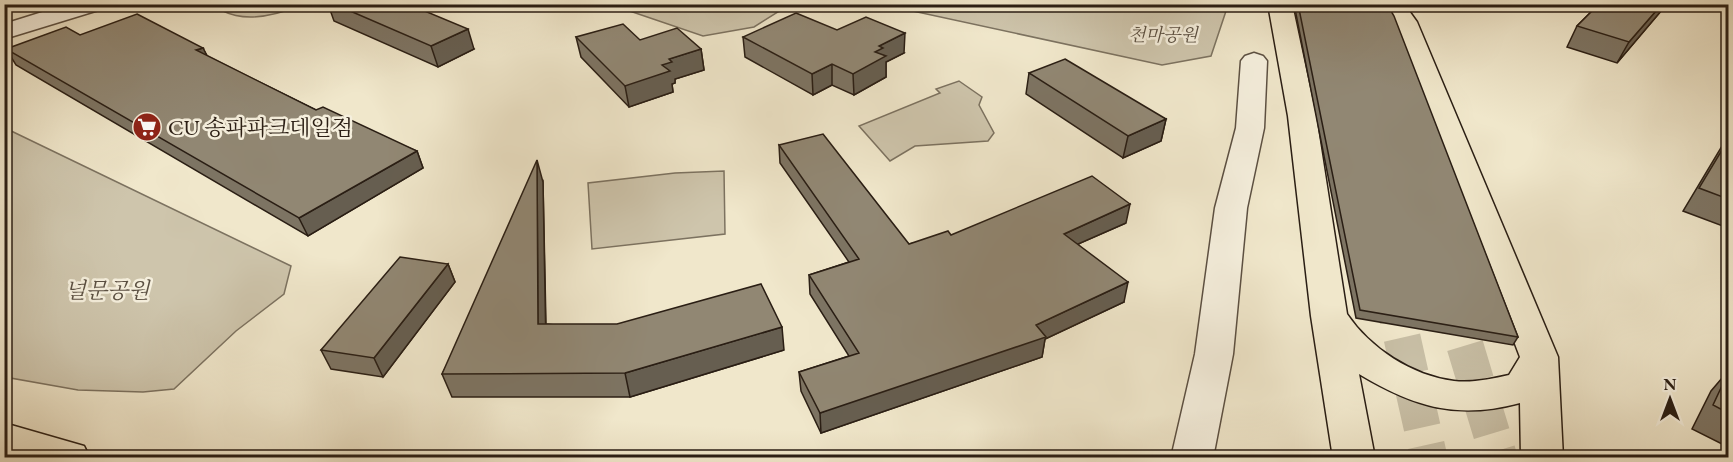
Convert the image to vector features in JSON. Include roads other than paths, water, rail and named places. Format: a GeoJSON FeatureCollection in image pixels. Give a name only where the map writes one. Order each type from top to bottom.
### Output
{"type":"FeatureCollection","features":[{"type":"Feature","properties":{"kind":"main road"},"geometry":{"type":"LineString","coordinates":[[1280,4],[1302,116],[1329,316],[1354,458]]}},
{"type":"Feature","properties":{"kind":"main road"},"geometry":{"type":"LineString","coordinates":[[1392,4],[1405,22],[1539,357],[1542,458]]}},
{"type":"Feature","properties":{"kind":"main road"},"geometry":{"type":"LineString","coordinates":[[1329,316],[1352,348],[1367,362],[1404,381],[1453,396],[1496,394],[1522,387],[1539,357]]}},
{"type":"Feature","properties":{"kind":"main road"},"geometry":{"type":"LineString","coordinates":[[4,440],[69,458]]}},
{"type":"Feature","properties":{"kind":"street"},"geometry":{"type":"LineString","coordinates":[[4,32],[94,4]]}},
{"type":"Feature","properties":{"kind":"street"},"geometry":{"type":"LineString","coordinates":[[1193,457],[1214,354],[1231,208],[1250,128],[1254,61]]}},
{"type":"Feature","properties":{"kind":"tunnel"},"geometry":{"type":"LineString","coordinates":[[1390,284],[1429,458]]}},
{"type":"Feature","properties":{"kind":"tunnel"},"geometry":{"type":"LineString","coordinates":[[1449,293],[1499,458]]}},
{"type":"Feature","properties":{"kind":"place","name":"CU 송파파크데일점"},"geometry":{"type":"Point","coordinates":[147,127]}},
{"type":"Feature","properties":{"kind":"park label","name":"천마공원"},"geometry":{"type":"Point","coordinates":[1163,34]}},
{"type":"Feature","properties":{"kind":"park label","name":"널문공원"},"geometry":{"type":"Point","coordinates":[107,290]}}]}
